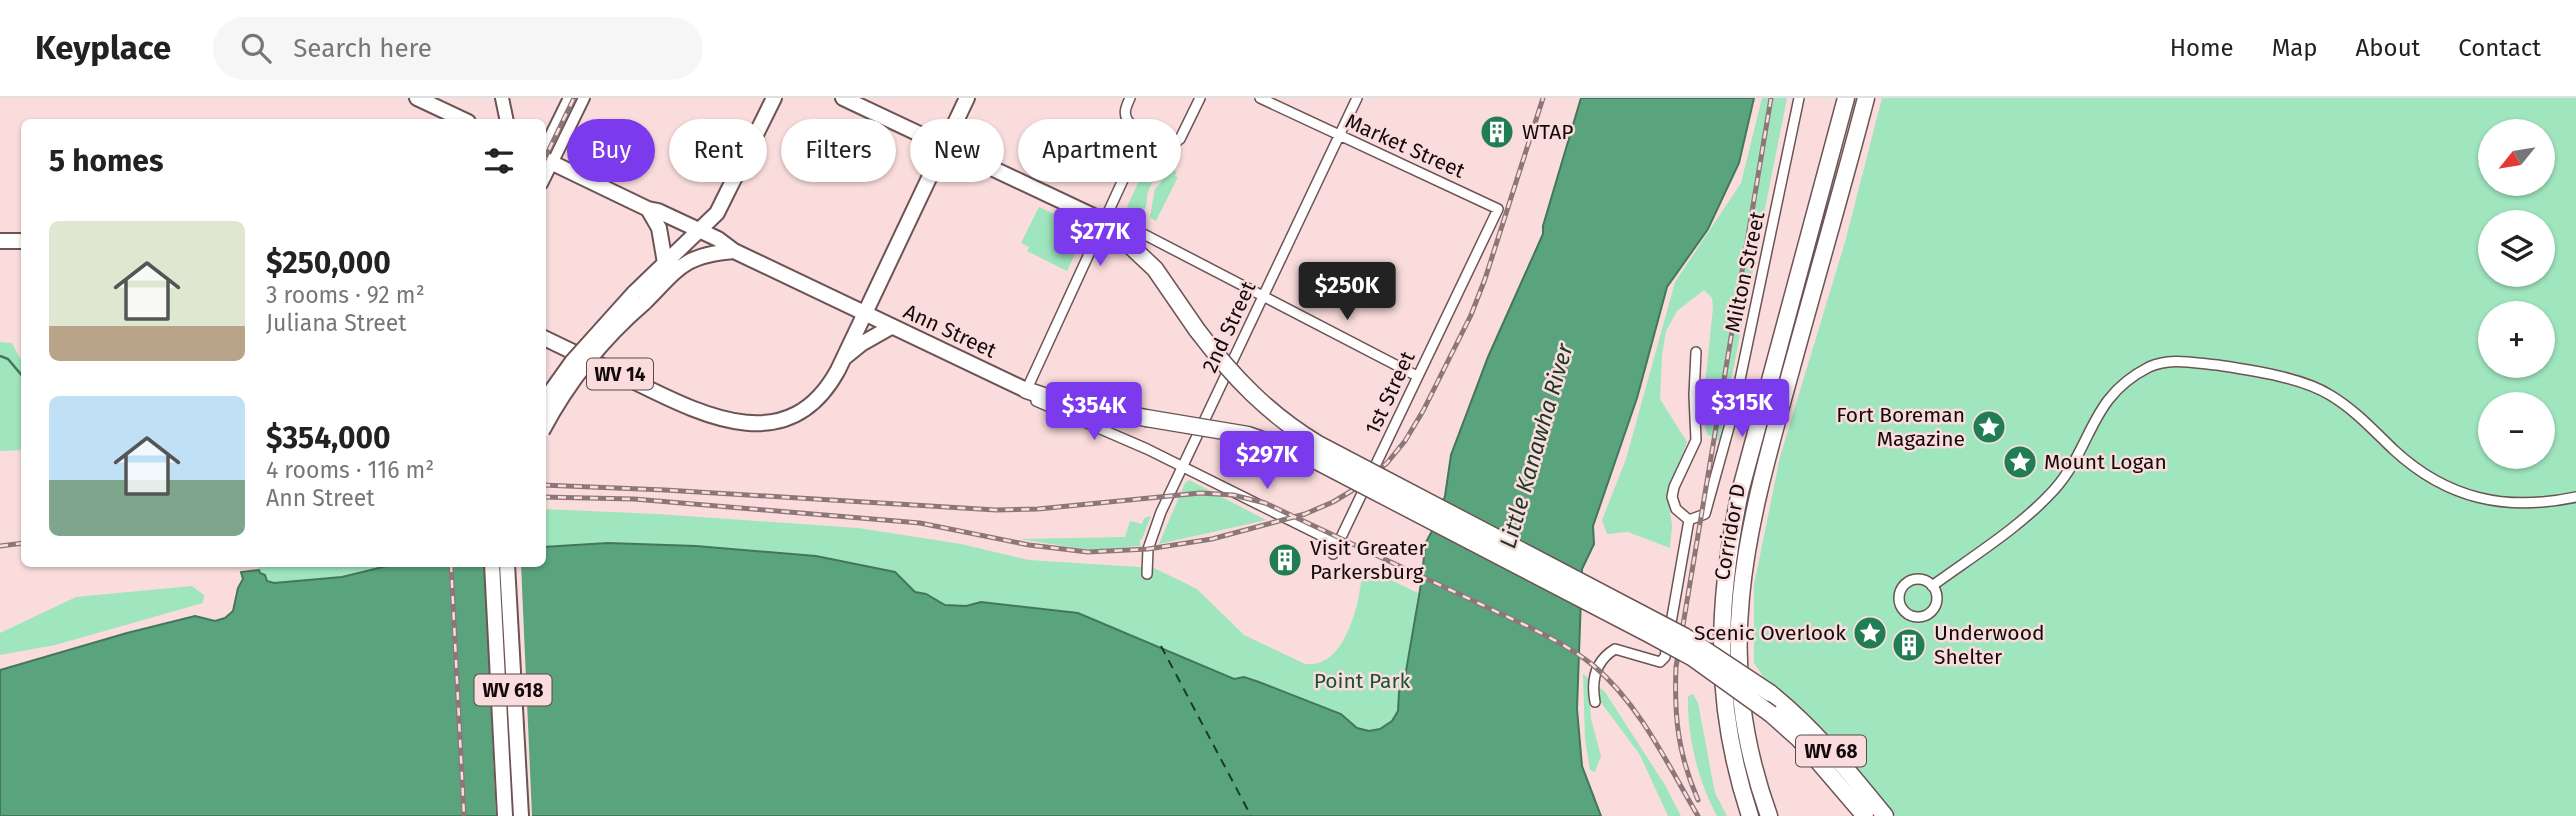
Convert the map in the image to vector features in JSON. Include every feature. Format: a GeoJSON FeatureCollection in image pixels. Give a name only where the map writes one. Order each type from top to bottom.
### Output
{"type":"FeatureCollection","features":[{"type":"Feature","properties":{"kind":"highway","name":"Corridor D"},"geometry":{"type":"LineString","coordinates":[[1750,816],[1738,776],[1723,695],[1720,644],[1729,544],[1846,98]]}},
{"type":"Feature","properties":{"kind":"highway","name":"Corridor D"},"geometry":{"type":"LineString","coordinates":[[1769,816],[1750,752],[1741,702],[1738,633],[1743,566],[1762,476],[1866,98]]}},
{"type":"Feature","properties":{"kind":"highway","name":"WV 68"},"geometry":{"type":"LineString","coordinates":[[1104,221],[1155,269],[1196,330],[1233,375],[1288,426],[1684,636],[1770,693],[1799,717],[1885,816]]}},
{"type":"Feature","properties":{"kind":"highway","name":"WV 68"},"geometry":{"type":"LineString","coordinates":[[1026,390],[1053,399],[1146,418],[1248,435],[1305,455],[1659,639],[1703,665],[1771,714],[1799,739],[1865,816]]}},
{"type":"Feature","properties":{"kind":"main road"},"geometry":{"type":"LineString","coordinates":[[417,98],[462,119]]}},
{"type":"Feature","properties":{"kind":"main road"},"geometry":{"type":"LineString","coordinates":[[502,98],[506,119]]}},
{"type":"Feature","properties":{"kind":"main road"},"geometry":{"type":"LineString","coordinates":[[546,425],[583,366],[624,320],[665,263],[717,213],[774,98]]}},
{"type":"Feature","properties":{"kind":"main road","name":"WV 68"},"geometry":{"type":"LineString","coordinates":[[843,98],[910,128]]}},
{"type":"Feature","properties":{"kind":"main road","name":"WV 14"},"geometry":{"type":"LineString","coordinates":[[957,119],[967,98]]}},
{"type":"Feature","properties":{"kind":"main road","name":"Ann Street"},"geometry":{"type":"LineString","coordinates":[[546,158],[648,209],[699,230],[734,251],[863,314],[1026,390]]}},
{"type":"Feature","properties":{"kind":"main road","name":"WV 68"},"geometry":{"type":"LineString","coordinates":[[1004,173],[1104,221]]}},
{"type":"Feature","properties":{"kind":"main road","name":"WV 14"},"geometry":{"type":"LineString","coordinates":[[546,339],[684,406],[741,424],[778,421],[800,412],[822,395],[831,384],[927,182]]}},
{"type":"Feature","properties":{"kind":"main road"},"geometry":{"type":"LineString","coordinates":[[648,209],[659,228],[665,263]]}},
{"type":"Feature","properties":{"kind":"main road"},"geometry":{"type":"LineString","coordinates":[[717,213],[720,225],[717,239]]}},
{"type":"Feature","properties":{"kind":"main road"},"geometry":{"type":"LineString","coordinates":[[0,241],[21,241]]}},
{"type":"Feature","properties":{"kind":"main road"},"geometry":{"type":"LineString","coordinates":[[546,398],[572,362],[639,298],[684,263],[705,254],[734,251]]}},
{"type":"Feature","properties":{"kind":"main road"},"geometry":{"type":"LineString","coordinates":[[844,359],[861,344],[891,327]]}},
{"type":"Feature","properties":{"kind":"main road","name":"WV 618"},"geometry":{"type":"LineString","coordinates":[[492,567],[505,816]]}},
{"type":"Feature","properties":{"kind":"main road","name":"WV 618"},"geometry":{"type":"LineString","coordinates":[[507,567],[521,816]]}},
{"type":"Feature","properties":{"kind":"street"},"geometry":{"type":"LineString","coordinates":[[546,158],[569,98]]}},
{"type":"Feature","properties":{"kind":"street"},"geometry":{"type":"LineString","coordinates":[[546,158],[584,98]]}},
{"type":"Feature","properties":{"kind":"street"},"geometry":{"type":"LineString","coordinates":[[1127,119],[1125,110],[1130,98]]}},
{"type":"Feature","properties":{"kind":"street"},"geometry":{"type":"LineString","coordinates":[[1181,137],[1200,98]]}},
{"type":"Feature","properties":{"kind":"street","name":"Market Street"},"geometry":{"type":"LineString","coordinates":[[1260,98],[1498,209]]}},
{"type":"Feature","properties":{"kind":"street","name":"2nd Street"},"geometry":{"type":"LineString","coordinates":[[1147,575],[1149,549],[1161,512],[1357,98]]}},
{"type":"Feature","properties":{"kind":"street","name":"Milton Street"},"geometry":{"type":"LineString","coordinates":[[1689,520],[1705,514],[1733,413],[1799,98]]}},
{"type":"Feature","properties":{"kind":"street"},"geometry":{"type":"LineString","coordinates":[[1026,390],[1122,182]]}},
{"type":"Feature","properties":{"kind":"street","name":"1st Street"},"geometry":{"type":"LineString","coordinates":[[1333,554],[1498,209]]}},
{"type":"Feature","properties":{"kind":"street"},"geometry":{"type":"LineString","coordinates":[[1104,221],[1128,226],[1417,376]]}},
{"type":"Feature","properties":{"kind":"street"},"geometry":{"type":"LineString","coordinates":[[1595,702],[1592,687],[1595,674],[1600,662],[1615,649],[1660,662],[1665,657],[1689,520],[1676,509],[1672,497],[1698,431],[1694,395],[1696,352]]}},
{"type":"Feature","properties":{"kind":"street"},"geometry":{"type":"LineString","coordinates":[[1932,586],[2010,529],[2053,491],[2077,458],[2098,412],[2109,397],[2135,376],[2164,362],[2184,361],[2234,368],[2302,383],[2326,393],[2354,411],[2414,467],[2455,490],[2492,502],[2534,503],[2576,497]]}},
{"type":"Feature","properties":{"kind":"street","name":"Ann Street"},"geometry":{"type":"LineString","coordinates":[[1026,390],[1035,400],[1183,466],[1338,544]]}},
{"type":"Feature","properties":{"kind":"street"},"geometry":{"type":"LineString","coordinates":[[1917,579],[1932,586],[1936,598],[1931,610],[1926,614],[1914,616],[1903,609],[1899,598],[1906,583],[1917,579]]}},
{"type":"Feature","properties":{"kind":"green space"},"geometry":{"type":"Polygon","coordinates":[[[1762,98],[1787,98],[1719,441],[1707,434],[1702,413],[1713,308],[1712,298],[1704,290],[1677,311],[1666,331],[1662,355],[1660,399],[1687,442],[1667,494],[1672,525],[1670,548],[1628,532],[1607,534],[1602,520],[1626,459],[1675,282],[1741,183],[1762,98]]]}},
{"type":"Feature","properties":{"kind":"green space"},"geometry":{"type":"Polygon","coordinates":[[[1882,98],[2576,98],[2576,816],[1896,816],[1849,758],[1765,679],[1754,663],[1754,585],[1780,457],[1845,242],[1882,98]]]}},
{"type":"Feature","properties":{"kind":"green space"},"geometry":{"type":"Polygon","coordinates":[[[1138,182],[1153,182],[1142,214],[1127,207],[1138,182]]]}},
{"type":"Feature","properties":{"kind":"green space"},"geometry":{"type":"Polygon","coordinates":[[[1161,182],[1176,182],[1156,221],[1150,217],[1155,189],[1161,182]]]}},
{"type":"Feature","properties":{"kind":"green space"},"geometry":{"type":"Polygon","coordinates":[[[1039,207],[1087,229],[1067,271],[1027,251],[1029,247],[1021,243],[1039,207]]]}},
{"type":"Feature","properties":{"kind":"green space"},"geometry":{"type":"Polygon","coordinates":[[[0,342],[12,343],[21,360],[21,450],[0,451],[0,342]]]}},
{"type":"Feature","properties":{"kind":"green space"},"geometry":{"type":"Polygon","coordinates":[[[1189,480],[1266,520],[1159,544],[1185,483],[1189,480]]]}},
{"type":"Feature","properties":{"kind":"green space","name":"Point Park"},"geometry":{"type":"Polygon","coordinates":[[[546,509],[858,528],[961,544],[1029,560],[1154,568],[1197,589],[1244,635],[1305,664],[1324,661],[1338,649],[1355,612],[1366,568],[1418,593],[1404,683],[1399,692],[1398,711],[1392,721],[1380,729],[1369,731],[1357,728],[1341,714],[1244,677],[1234,679],[977,603],[959,607],[945,605],[926,594],[915,592],[895,572],[816,556],[608,543],[546,547],[546,509]]]}},
{"type":"Feature","properties":{"kind":"green space"},"geometry":{"type":"Polygon","coordinates":[[[1151,516],[1140,546],[1090,550],[1019,539],[1125,537],[1130,521],[1142,524],[1144,518],[1151,516]]]}},
{"type":"Feature","properties":{"kind":"green space"},"geometry":{"type":"Polygon","coordinates":[[[258,567],[383,567],[342,577],[274,583],[267,581],[258,567]]]}},
{"type":"Feature","properties":{"kind":"green space"},"geometry":{"type":"Polygon","coordinates":[[[192,586],[204,595],[203,603],[55,645],[0,655],[0,633],[76,597],[192,586]]]}},
{"type":"Feature","properties":{"kind":"green space"},"geometry":{"type":"Polygon","coordinates":[[[1583,674],[1605,692],[1665,785],[1681,816],[1668,816],[1640,755],[1600,701],[1590,704],[1591,719],[1601,756],[1595,772],[1590,770],[1585,739],[1583,674]]]}},
{"type":"Feature","properties":{"kind":"green space"},"geometry":{"type":"Polygon","coordinates":[[[1693,694],[1698,703],[1715,793],[1727,816],[1717,816],[1699,773],[1688,711],[1688,696],[1693,694]]]}},
{"type":"Feature","properties":{"kind":"water","name":"Little Kanawha River"},"geometry":{"type":"Polygon","coordinates":[[[1581,98],[1754,98],[1739,163],[1708,229],[1667,287],[1637,398],[1593,526],[1594,544],[1582,569],[1577,709],[1582,766],[1601,816],[0,816],[0,670],[195,616],[215,621],[225,618],[233,611],[243,579],[241,572],[259,570],[267,581],[274,583],[342,577],[383,567],[546,567],[546,547],[608,543],[696,546],[816,556],[895,572],[915,592],[926,594],[945,605],[966,606],[981,602],[1078,613],[1234,679],[1244,677],[1341,714],[1357,728],[1369,731],[1380,729],[1392,721],[1398,711],[1399,692],[1404,683],[1422,578],[1425,544],[1445,496],[1451,455],[1488,357],[1543,234],[1543,226],[1581,98]]]}},
{"type":"Feature","properties":{"kind":"pier"},"geometry":{"type":"Polygon","coordinates":[[[486,567],[521,567],[532,816],[496,816],[486,567]]]}},
{"type":"Feature","properties":{"kind":"waterway"},"geometry":{"type":"LineString","coordinates":[[0,356],[8,359],[21,374]]}},
{"type":"Feature","properties":{"kind":"ferry route"},"geometry":{"type":"LineString","coordinates":[[1161,646],[1251,816]]}},
{"type":"Feature","properties":{"kind":"railway"},"geometry":{"type":"LineString","coordinates":[[546,156],[574,98]]}},
{"type":"Feature","properties":{"kind":"railway"},"geometry":{"type":"LineString","coordinates":[[546,497],[634,499],[920,523],[1029,545],[1088,552],[1148,549],[1212,539],[1305,514],[1353,490],[1387,463],[1405,441],[1423,411],[1471,315],[1485,279],[1543,98]]}},
{"type":"Feature","properties":{"kind":"railway"},"geometry":{"type":"LineString","coordinates":[[1698,800],[1686,767],[1679,735],[1676,667],[1771,98]]}},
{"type":"Feature","properties":{"kind":"railway"},"geometry":{"type":"LineString","coordinates":[[546,485],[996,510],[1038,509],[1200,493],[1233,495],[1265,503],[1525,625],[1586,660],[1610,682],[1639,717],[1698,816]]}},
{"type":"Feature","properties":{"kind":"railway"},"geometry":{"type":"LineString","coordinates":[[0,546],[21,543]]}},
{"type":"Feature","properties":{"kind":"railway"},"geometry":{"type":"LineString","coordinates":[[451,567],[464,816]]}},
{"type":"Feature","properties":{"kind":"place","name":"WTAP"},"geometry":{"type":"Point","coordinates":[1497,132]}},
{"type":"Feature","properties":{"kind":"place","name":"Fort Boreman Magazine"},"geometry":{"type":"Point","coordinates":[1989,427]}},
{"type":"Feature","properties":{"kind":"place","name":"Mount Logan"},"geometry":{"type":"Point","coordinates":[2020,462]}},
{"type":"Feature","properties":{"kind":"place","name":"Visit Greater Parkersburg"},"geometry":{"type":"Point","coordinates":[1285,560]}},
{"type":"Feature","properties":{"kind":"place","name":"Scenic Overlook"},"geometry":{"type":"Point","coordinates":[1870,633]}},
{"type":"Feature","properties":{"kind":"place","name":"Underwood Shelter"},"geometry":{"type":"Point","coordinates":[1909,645]}}]}
